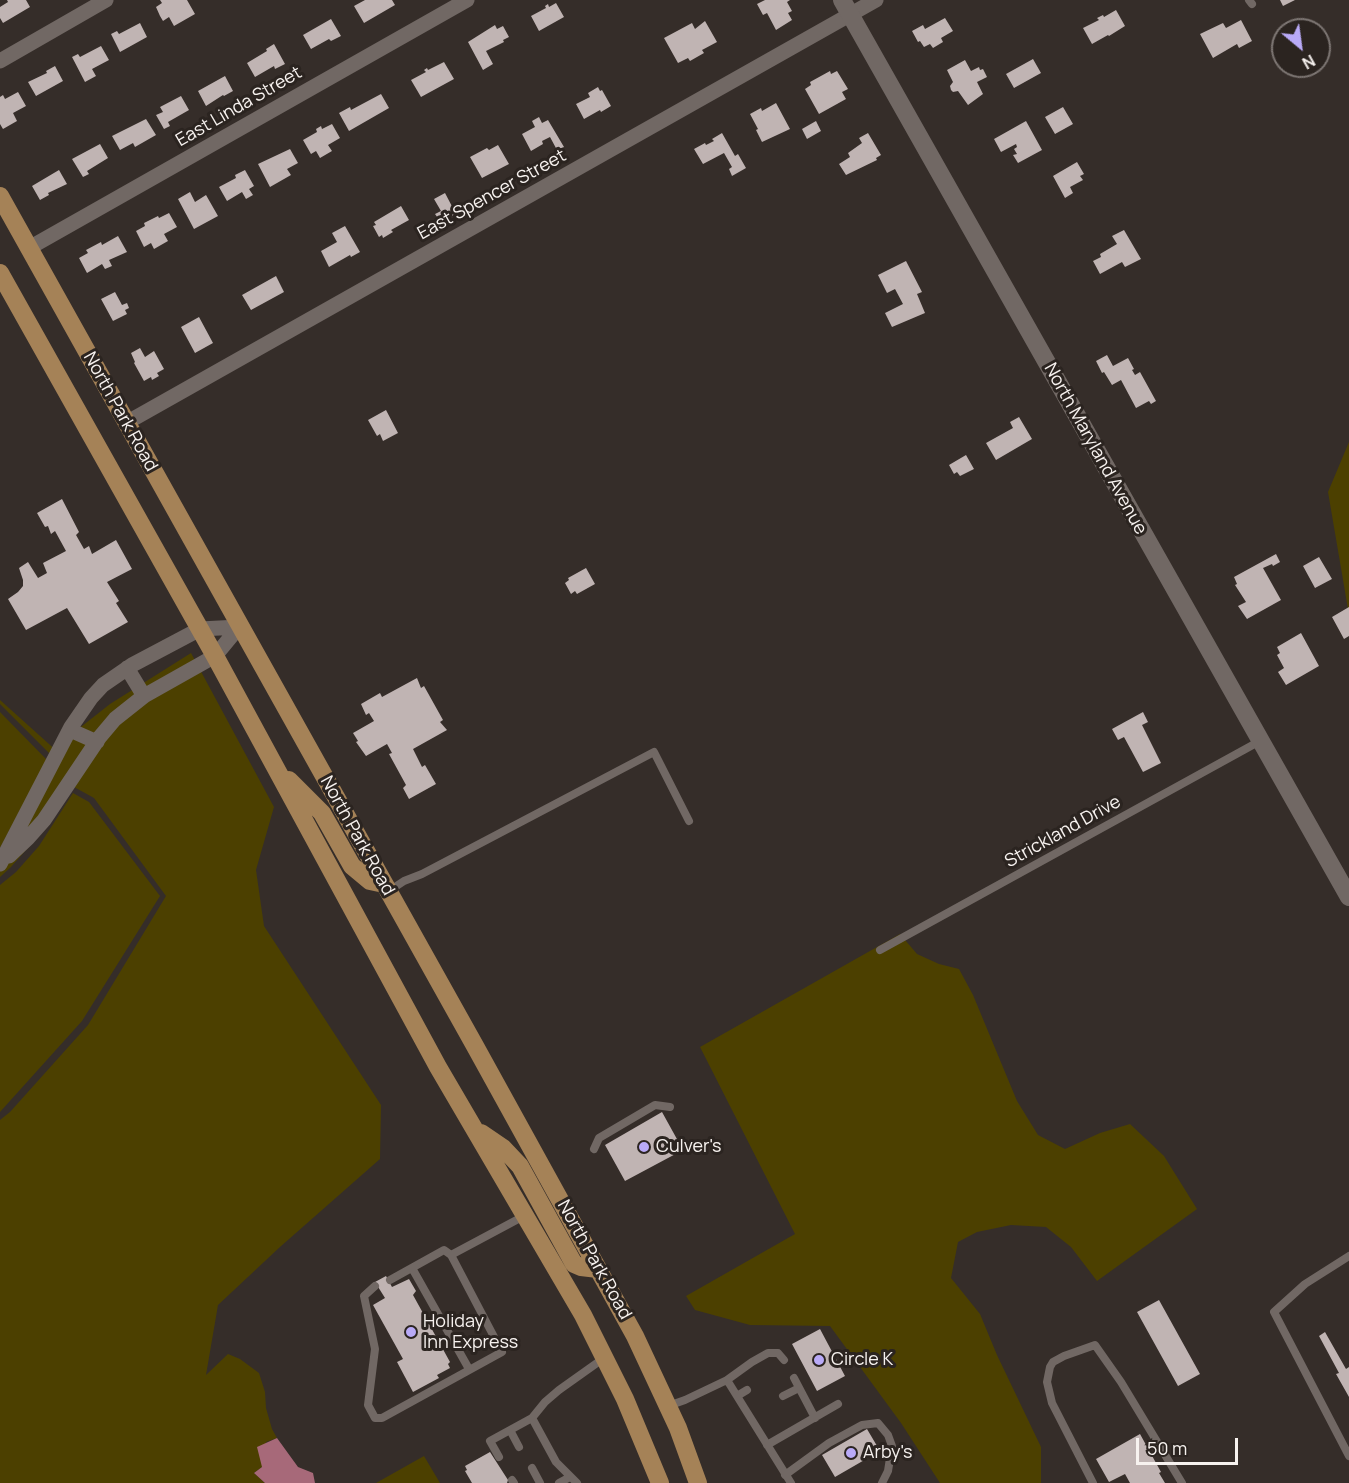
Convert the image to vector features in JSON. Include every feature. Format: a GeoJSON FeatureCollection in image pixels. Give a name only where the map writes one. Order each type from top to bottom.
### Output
{"type":"FeatureCollection","features":[{"type":"Feature","properties":{"kind":"main road","name":"North Park Road"},"geometry":{"type":"LineString","coordinates":[[0,196],[635,1336],[668,1406],[698,1483]]}},
{"type":"Feature","properties":{"kind":"main road","name":"North Park Road"},"geometry":{"type":"LineString","coordinates":[[0,273],[215,656],[438,1067],[477,1130],[606,1358],[660,1483]]}},
{"type":"Feature","properties":{"kind":"main road"},"geometry":{"type":"LineString","coordinates":[[275,765],[322,813],[352,866],[370,881],[386,888]]}},
{"type":"Feature","properties":{"kind":"main road"},"geometry":{"type":"LineString","coordinates":[[477,1130],[503,1148],[520,1166],[574,1264],[598,1269]]}},
{"type":"Feature","properties":{"kind":"street"},"geometry":{"type":"LineString","coordinates":[[0,61],[106,0]]}},
{"type":"Feature","properties":{"kind":"street","name":"East Linda Street"},"geometry":{"type":"LineString","coordinates":[[29,248],[467,0]]}},
{"type":"Feature","properties":{"kind":"street","name":"East Spencer Street"},"geometry":{"type":"LineString","coordinates":[[126,423],[846,8],[876,0]]}},
{"type":"Feature","properties":{"kind":"street","name":"North Maryland Avenue"},"geometry":{"type":"LineString","coordinates":[[846,8],[1349,897]]}},
{"type":"Feature","properties":{"kind":"street"},"geometry":{"type":"LineString","coordinates":[[0,864],[70,730],[91,698],[104,685],[127,668],[200,629],[239,627]]}},
{"type":"Feature","properties":{"kind":"street"},"geometry":{"type":"LineString","coordinates":[[0,864],[44,820],[115,719],[144,696],[215,656],[239,627]]}},
{"type":"Feature","properties":{"kind":"street"},"geometry":{"type":"LineString","coordinates":[[127,668],[144,696]]}},
{"type":"Feature","properties":{"kind":"street"},"geometry":{"type":"LineString","coordinates":[[70,730],[97,742]]}},
{"type":"Feature","properties":{"kind":"lane","name":"Strickland Drive"},"geometry":{"type":"LineString","coordinates":[[880,950],[1260,741]]}},
{"type":"Feature","properties":{"kind":"lane"},"geometry":{"type":"LineString","coordinates":[[386,888],[422,874],[654,752],[689,821]]}},
{"type":"Feature","properties":{"kind":"lane"},"geometry":{"type":"LineString","coordinates":[[594,1149],[599,1138],[655,1105],[670,1107]]}},
{"type":"Feature","properties":{"kind":"lane"},"geometry":{"type":"LineString","coordinates":[[452,1255],[525,1215]]}},
{"type":"Feature","properties":{"kind":"lane"},"geometry":{"type":"LineString","coordinates":[[375,1286],[364,1296],[375,1349],[368,1405],[375,1418],[382,1418],[501,1352],[452,1255],[444,1250],[390,1280]]}},
{"type":"Feature","properties":{"kind":"lane"},"geometry":{"type":"LineString","coordinates":[[1349,1256],[1305,1284],[1274,1312],[1349,1456]]}},
{"type":"Feature","properties":{"kind":"lane"},"geometry":{"type":"LineString","coordinates":[[412,1268],[469,1370]]}},
{"type":"Feature","properties":{"kind":"lane"},"geometry":{"type":"LineString","coordinates":[[1093,1483],[1052,1403],[1047,1382],[1053,1362],[1095,1345],[1121,1382],[1182,1483]]}},
{"type":"Feature","properties":{"kind":"lane"},"geometry":{"type":"LineString","coordinates":[[668,1406],[727,1380],[768,1353],[778,1353],[784,1360]]}},
{"type":"Feature","properties":{"kind":"lane"},"geometry":{"type":"LineString","coordinates":[[499,1457],[490,1441],[532,1418],[559,1390],[606,1358]]}},
{"type":"Feature","properties":{"kind":"lane"},"geometry":{"type":"LineString","coordinates":[[794,1378],[815,1418]]}},
{"type":"Feature","properties":{"kind":"lane"},"geometry":{"type":"LineString","coordinates":[[727,1380],[790,1483]]}},
{"type":"Feature","properties":{"kind":"lane"},"geometry":{"type":"LineString","coordinates":[[783,1396],[799,1388]]}},
{"type":"Feature","properties":{"kind":"lane"},"geometry":{"type":"LineString","coordinates":[[737,1396],[747,1390]]}},
{"type":"Feature","properties":{"kind":"lane"},"geometry":{"type":"LineString","coordinates":[[767,1445],[838,1404]]}},
{"type":"Feature","properties":{"kind":"lane"},"geometry":{"type":"LineString","coordinates":[[749,1415],[758,1410]]}},
{"type":"Feature","properties":{"kind":"lane"},"geometry":{"type":"LineString","coordinates":[[532,1418],[549,1450],[573,1480],[559,1483]]}},
{"type":"Feature","properties":{"kind":"lane"},"geometry":{"type":"LineString","coordinates":[[785,1475],[829,1443],[862,1425],[878,1423],[888,1435],[892,1446],[888,1471],[882,1483]]}},
{"type":"Feature","properties":{"kind":"lane"},"geometry":{"type":"LineString","coordinates":[[510,1430],[519,1447]]}},
{"type":"Feature","properties":{"kind":"lane"},"geometry":{"type":"LineString","coordinates":[[532,1468],[540,1483]]}},
{"type":"Feature","properties":{"kind":"shaded area"},"geometry":{"type":"Polygon","coordinates":[[[1349,442],[1349,615],[1328,492],[1349,442]]]}},
{"type":"Feature","properties":{"kind":"shaded area"},"geometry":{"type":"Polygon","coordinates":[[[191,653],[274,807],[256,870],[264,926],[381,1105],[380,1159],[218,1305],[206,1375],[228,1354],[240,1359],[259,1373],[265,1392],[266,1408],[277,1438],[266,1442],[262,1467],[254,1473],[265,1483],[0,1483],[0,1120],[10,1112],[88,1025],[166,896],[94,798],[74,787],[34,841],[0,877],[0,858],[51,755],[0,704],[0,700],[59,753],[77,730],[110,704],[191,653]]]}},
{"type":"Feature","properties":{"kind":"shaded area"},"geometry":{"type":"Polygon","coordinates":[[[0,712],[47,760],[0,848],[0,712]]]}},
{"type":"Feature","properties":{"kind":"shaded area"},"geometry":{"type":"Polygon","coordinates":[[[73,793],[89,802],[160,896],[82,1021],[0,1112],[0,885],[16,872],[39,846],[73,793]]]}},
{"type":"Feature","properties":{"kind":"shaded area"},"geometry":{"type":"Polygon","coordinates":[[[900,934],[917,954],[939,964],[959,969],[973,995],[1017,1101],[1038,1135],[1065,1149],[1100,1133],[1130,1124],[1164,1156],[1197,1209],[1097,1281],[1071,1247],[1046,1227],[1011,1225],[977,1232],[958,1242],[951,1278],[980,1314],[1041,1447],[1041,1483],[940,1483],[901,1423],[830,1326],[750,1325],[695,1310],[686,1296],[795,1234],[700,1047],[900,934]]]}},
{"type":"Feature","properties":{"kind":"shaded area"},"geometry":{"type":"Polygon","coordinates":[[[277,1438],[298,1467],[313,1473],[315,1483],[265,1483],[254,1473],[262,1467],[257,1447],[277,1438]]]}},
{"type":"Feature","properties":{"kind":"shaded area"},"geometry":{"type":"Polygon","coordinates":[[[424,1456],[440,1483],[376,1483],[424,1456]]]}},
{"type":"Feature","properties":{"kind":"building"},"geometry":{"type":"Polygon","coordinates":[[[7,0],[26,0],[30,7],[3,23],[0,18],[0,7],[8,2],[7,0]]]}},
{"type":"Feature","properties":{"kind":"building"},"geometry":{"type":"Polygon","coordinates":[[[160,0],[187,0],[195,14],[174,26],[169,17],[163,21],[160,16],[156,7],[162,3],[160,0]]]}},
{"type":"Feature","properties":{"kind":"building"},"geometry":{"type":"Polygon","coordinates":[[[365,0],[392,0],[395,5],[364,23],[354,6],[365,0]]]}},
{"type":"Feature","properties":{"kind":"building"},"geometry":{"type":"Polygon","coordinates":[[[765,0],[790,0],[787,2],[792,11],[788,13],[792,20],[776,30],[767,13],[763,15],[757,4],[765,0]]]}},
{"type":"Feature","properties":{"kind":"building"},"geometry":{"type":"Polygon","coordinates":[[[1280,0],[1295,0],[1283,6],[1280,0]]]}},
{"type":"Feature","properties":{"kind":"building"},"geometry":{"type":"Polygon","coordinates":[[[556,3],[564,17],[539,31],[531,16],[546,8],[548,4],[549,7],[556,3]]]}},
{"type":"Feature","properties":{"kind":"building"},"geometry":{"type":"Polygon","coordinates":[[[1116,10],[1125,26],[1092,44],[1083,28],[1099,20],[1097,18],[1116,10]]]}},
{"type":"Feature","properties":{"kind":"building"},"geometry":{"type":"Polygon","coordinates":[[[945,18],[953,31],[941,38],[943,42],[933,48],[930,44],[924,47],[920,41],[918,42],[912,31],[923,25],[925,29],[945,18]]]}},
{"type":"Feature","properties":{"kind":"building"},"geometry":{"type":"Polygon","coordinates":[[[331,19],[341,36],[331,41],[329,39],[311,49],[303,35],[331,19]]]}},
{"type":"Feature","properties":{"kind":"building"},"geometry":{"type":"Polygon","coordinates":[[[1241,20],[1252,41],[1239,48],[1237,44],[1213,58],[1200,34],[1223,23],[1226,28],[1241,20]]]}},
{"type":"Feature","properties":{"kind":"building"},"geometry":{"type":"Polygon","coordinates":[[[705,21],[717,42],[702,50],[704,53],[690,61],[688,58],[678,63],[664,38],[692,23],[695,29],[705,21]]]}},
{"type":"Feature","properties":{"kind":"building"},"geometry":{"type":"Polygon","coordinates":[[[140,23],[147,37],[120,52],[111,34],[117,31],[119,34],[140,23]]]}},
{"type":"Feature","properties":{"kind":"building"},"geometry":{"type":"Polygon","coordinates":[[[495,25],[497,29],[503,26],[509,37],[486,51],[493,64],[483,70],[468,42],[495,25]]]}},
{"type":"Feature","properties":{"kind":"building"},"geometry":{"type":"Polygon","coordinates":[[[274,44],[285,64],[275,69],[274,66],[255,77],[247,63],[274,44]]]}},
{"type":"Feature","properties":{"kind":"building"},"geometry":{"type":"Polygon","coordinates":[[[101,46],[109,60],[92,69],[96,76],[85,82],[72,57],[78,54],[80,57],[101,46]]]}},
{"type":"Feature","properties":{"kind":"building"},"geometry":{"type":"Polygon","coordinates":[[[1033,59],[1041,73],[1014,88],[1006,74],[1033,59]]]}},
{"type":"Feature","properties":{"kind":"building"},"geometry":{"type":"Polygon","coordinates":[[[965,60],[971,71],[979,67],[980,70],[983,69],[987,77],[977,82],[983,94],[968,105],[958,91],[951,90],[950,86],[953,82],[947,70],[965,60]]]}},
{"type":"Feature","properties":{"kind":"building"},"geometry":{"type":"Polygon","coordinates":[[[444,62],[454,79],[421,97],[411,80],[426,72],[424,70],[427,68],[428,70],[444,62]]]}},
{"type":"Feature","properties":{"kind":"building"},"geometry":{"type":"Polygon","coordinates":[[[55,66],[63,81],[36,96],[28,82],[47,73],[46,71],[55,66]]]}},
{"type":"Feature","properties":{"kind":"building"},"geometry":{"type":"Polygon","coordinates":[[[830,71],[831,74],[837,71],[848,89],[842,92],[846,99],[819,114],[805,89],[811,85],[810,82],[830,71]]]}},
{"type":"Feature","properties":{"kind":"building"},"geometry":{"type":"Polygon","coordinates":[[[225,76],[233,91],[206,106],[198,91],[225,76]]]}},
{"type":"Feature","properties":{"kind":"building"},"geometry":{"type":"Polygon","coordinates":[[[598,87],[611,106],[584,119],[576,104],[590,97],[588,93],[598,87]]]}},
{"type":"Feature","properties":{"kind":"building"},"geometry":{"type":"Polygon","coordinates":[[[18,92],[26,106],[13,113],[17,121],[3,129],[0,124],[0,97],[3,95],[5,99],[18,92]]]}},
{"type":"Feature","properties":{"kind":"building"},"geometry":{"type":"Polygon","coordinates":[[[381,94],[389,108],[349,131],[339,113],[350,107],[351,110],[381,94]]]}},
{"type":"Feature","properties":{"kind":"building"},"geometry":{"type":"Polygon","coordinates":[[[181,96],[189,110],[168,122],[170,126],[164,129],[156,115],[163,112],[160,107],[181,96]]]}},
{"type":"Feature","properties":{"kind":"building"},"geometry":{"type":"Polygon","coordinates":[[[776,103],[790,129],[762,142],[750,114],[761,108],[762,111],[776,103]]]}},
{"type":"Feature","properties":{"kind":"building"},"geometry":{"type":"Polygon","coordinates":[[[1063,107],[1073,124],[1055,134],[1045,117],[1063,107]]]}},
{"type":"Feature","properties":{"kind":"building"},"geometry":{"type":"Polygon","coordinates":[[[539,117],[542,123],[548,120],[564,147],[557,150],[550,137],[531,151],[522,134],[535,127],[532,121],[539,117]]]}},
{"type":"Feature","properties":{"kind":"building"},"geometry":{"type":"Polygon","coordinates":[[[146,119],[156,135],[135,147],[133,143],[120,150],[112,136],[146,119]]]}},
{"type":"Feature","properties":{"kind":"building"},"geometry":{"type":"Polygon","coordinates":[[[816,121],[821,131],[807,139],[802,129],[816,121]]]}},
{"type":"Feature","properties":{"kind":"building"},"geometry":{"type":"Polygon","coordinates":[[[1026,121],[1042,150],[1018,163],[1013,155],[1017,154],[1014,149],[1017,147],[1016,144],[1001,152],[994,139],[1026,121]]]}},
{"type":"Feature","properties":{"kind":"building"},"geometry":{"type":"Polygon","coordinates":[[[332,124],[340,138],[328,145],[332,151],[320,158],[316,151],[311,154],[303,140],[317,132],[316,129],[321,126],[322,129],[332,124]]]}},
{"type":"Feature","properties":{"kind":"building"},"geometry":{"type":"Polygon","coordinates":[[[722,133],[735,156],[738,154],[746,168],[732,176],[729,169],[732,167],[724,153],[703,164],[694,149],[714,141],[712,139],[722,133]]]}},
{"type":"Feature","properties":{"kind":"building"},"geometry":{"type":"Polygon","coordinates":[[[868,133],[881,155],[876,158],[877,160],[846,175],[839,164],[850,157],[848,153],[862,143],[859,138],[868,133]]]}},
{"type":"Feature","properties":{"kind":"building"},"geometry":{"type":"Polygon","coordinates":[[[100,144],[108,158],[87,171],[89,174],[83,177],[72,159],[100,144]]]}},
{"type":"Feature","properties":{"kind":"building"},"geometry":{"type":"Polygon","coordinates":[[[498,145],[509,164],[482,178],[470,157],[498,145]]]}},
{"type":"Feature","properties":{"kind":"building"},"geometry":{"type":"Polygon","coordinates":[[[290,149],[298,163],[287,169],[291,175],[270,187],[258,164],[290,149]]]}},
{"type":"Feature","properties":{"kind":"building"},"geometry":{"type":"Polygon","coordinates":[[[1077,162],[1084,174],[1080,176],[1083,180],[1070,187],[1073,193],[1065,198],[1053,176],[1077,162]]]}},
{"type":"Feature","properties":{"kind":"building"},"geometry":{"type":"Polygon","coordinates":[[[59,170],[67,184],[48,193],[49,195],[40,200],[32,186],[59,170]]]}},
{"type":"Feature","properties":{"kind":"building"},"geometry":{"type":"Polygon","coordinates":[[[245,170],[254,186],[249,189],[253,195],[246,199],[242,192],[227,201],[219,187],[245,170]]]}},
{"type":"Feature","properties":{"kind":"building"},"geometry":{"type":"Polygon","coordinates":[[[190,192],[195,202],[206,195],[218,216],[194,229],[178,199],[190,192]]]}},
{"type":"Feature","properties":{"kind":"building"},"geometry":{"type":"Polygon","coordinates":[[[445,193],[456,214],[440,221],[435,214],[441,211],[434,199],[445,193]]]}},
{"type":"Feature","properties":{"kind":"building"},"geometry":{"type":"Polygon","coordinates":[[[401,206],[409,220],[391,230],[393,232],[383,238],[382,235],[379,237],[373,226],[376,225],[374,222],[401,206]]]}},
{"type":"Feature","properties":{"kind":"building"},"geometry":{"type":"Polygon","coordinates":[[[169,213],[177,227],[164,234],[168,241],[154,249],[151,243],[144,247],[136,231],[145,226],[144,223],[169,213]]]}},
{"type":"Feature","properties":{"kind":"building"},"geometry":{"type":"Polygon","coordinates":[[[345,226],[360,252],[329,267],[321,251],[337,242],[332,233],[345,226]]]}},
{"type":"Feature","properties":{"kind":"building"},"geometry":{"type":"Polygon","coordinates":[[[1124,230],[1141,259],[1125,267],[1122,262],[1100,274],[1093,261],[1117,244],[1112,236],[1124,230]]]}},
{"type":"Feature","properties":{"kind":"building"},"geometry":{"type":"Polygon","coordinates":[[[118,236],[127,252],[109,260],[112,266],[105,269],[102,264],[87,273],[79,258],[88,253],[86,250],[101,242],[102,245],[118,236]]]}},
{"type":"Feature","properties":{"kind":"building"},"geometry":{"type":"Polygon","coordinates":[[[906,261],[922,292],[917,294],[925,313],[892,327],[885,313],[903,304],[895,289],[887,293],[878,275],[906,261]]]}},
{"type":"Feature","properties":{"kind":"building"},"geometry":{"type":"Polygon","coordinates":[[[276,276],[284,292],[251,310],[242,295],[276,276]]]}},
{"type":"Feature","properties":{"kind":"building"},"geometry":{"type":"Polygon","coordinates":[[[115,292],[122,305],[127,303],[129,308],[125,310],[127,314],[113,321],[101,299],[115,292]]]}},
{"type":"Feature","properties":{"kind":"building"},"geometry":{"type":"Polygon","coordinates":[[[199,317],[213,343],[195,353],[181,327],[199,317]]]}},
{"type":"Feature","properties":{"kind":"building"},"geometry":{"type":"Polygon","coordinates":[[[140,348],[145,357],[154,351],[164,369],[152,380],[151,377],[144,381],[134,363],[131,353],[140,348]]]}},
{"type":"Feature","properties":{"kind":"building"},"geometry":{"type":"Polygon","coordinates":[[[1107,355],[1113,366],[1128,358],[1135,375],[1140,372],[1156,401],[1151,404],[1149,401],[1136,408],[1121,380],[1112,385],[1104,372],[1102,373],[1096,361],[1107,355]]]}},
{"type":"Feature","properties":{"kind":"building"},"geometry":{"type":"Polygon","coordinates":[[[386,410],[398,433],[383,441],[380,434],[377,436],[368,420],[386,410]]]}},
{"type":"Feature","properties":{"kind":"building"},"geometry":{"type":"Polygon","coordinates":[[[1019,417],[1032,439],[996,460],[986,443],[1013,428],[1010,422],[1019,417]]]}},
{"type":"Feature","properties":{"kind":"building"},"geometry":{"type":"Polygon","coordinates":[[[966,455],[974,469],[960,476],[957,472],[954,474],[949,465],[966,455]]]}},
{"type":"Feature","properties":{"kind":"building"},"geometry":{"type":"Polygon","coordinates":[[[62,499],[79,532],[76,535],[84,549],[89,546],[92,554],[116,540],[132,569],[107,582],[128,622],[89,644],[67,608],[26,630],[8,599],[23,586],[19,568],[28,562],[38,578],[47,573],[43,563],[66,551],[55,531],[51,534],[48,526],[45,527],[37,513],[62,499]]]}},
{"type":"Feature","properties":{"kind":"building"},"geometry":{"type":"Polygon","coordinates":[[[1276,554],[1280,562],[1263,568],[1281,600],[1247,619],[1238,606],[1246,602],[1235,585],[1237,584],[1234,577],[1276,554]]]}},
{"type":"Feature","properties":{"kind":"building"},"geometry":{"type":"Polygon","coordinates":[[[1319,557],[1332,579],[1315,588],[1303,566],[1319,557]]]}},
{"type":"Feature","properties":{"kind":"building"},"geometry":{"type":"Polygon","coordinates":[[[586,568],[595,584],[577,594],[575,591],[571,594],[565,583],[569,580],[568,578],[586,568]]]}},
{"type":"Feature","properties":{"kind":"building"},"geometry":{"type":"Polygon","coordinates":[[[1349,607],[1349,636],[1344,639],[1332,617],[1349,607]]]}},
{"type":"Feature","properties":{"kind":"building"},"geometry":{"type":"Polygon","coordinates":[[[1301,633],[1319,666],[1286,685],[1278,672],[1284,668],[1277,655],[1280,653],[1277,647],[1301,633]]]}},
{"type":"Feature","properties":{"kind":"building"},"geometry":{"type":"Polygon","coordinates":[[[417,678],[421,688],[424,686],[443,720],[440,722],[447,730],[413,749],[422,767],[425,765],[436,784],[409,799],[403,788],[406,785],[389,754],[392,753],[387,744],[366,756],[356,742],[358,741],[353,733],[374,721],[369,713],[366,715],[361,704],[380,693],[382,697],[417,678]]]}},
{"type":"Feature","properties":{"kind":"building"},"geometry":{"type":"Polygon","coordinates":[[[1143,712],[1148,722],[1142,725],[1161,763],[1143,772],[1124,737],[1118,740],[1112,729],[1143,712]]]}},
{"type":"Feature","properties":{"kind":"building","name":"Culver's"},"geometry":{"type":"Polygon","coordinates":[[[662,1112],[683,1150],[625,1181],[605,1145],[662,1112]]]}},
{"type":"Feature","properties":{"kind":"building","name":"Holiday Inn Express"},"geometry":{"type":"Polygon","coordinates":[[[386,1276],[392,1287],[409,1279],[416,1291],[413,1295],[450,1362],[448,1364],[450,1368],[437,1375],[439,1378],[413,1392],[397,1362],[403,1359],[373,1305],[385,1298],[375,1282],[386,1276]]]}},
{"type":"Feature","properties":{"kind":"building"},"geometry":{"type":"Polygon","coordinates":[[[1159,1300],[1200,1374],[1178,1386],[1137,1312],[1159,1300]]]}},
{"type":"Feature","properties":{"kind":"building","name":"Circle K"},"geometry":{"type":"Polygon","coordinates":[[[820,1329],[845,1376],[817,1391],[792,1344],[820,1329]]]}},
{"type":"Feature","properties":{"kind":"building"},"geometry":{"type":"Polygon","coordinates":[[[1325,1332],[1346,1369],[1349,1367],[1349,1397],[1319,1336],[1325,1332]]]}},
{"type":"Feature","properties":{"kind":"building","name":"Arby's"},"geometry":{"type":"Polygon","coordinates":[[[867,1429],[880,1451],[835,1477],[822,1455],[867,1429]]]}},
{"type":"Feature","properties":{"kind":"building"},"geometry":{"type":"Polygon","coordinates":[[[1140,1434],[1165,1483],[1130,1483],[1125,1474],[1109,1482],[1096,1459],[1140,1434]]]}},
{"type":"Feature","properties":{"kind":"building"},"geometry":{"type":"Polygon","coordinates":[[[490,1452],[508,1480],[507,1483],[472,1483],[465,1471],[467,1470],[465,1466],[490,1452]]]}},
{"type":"Feature","properties":{"kind":"place","name":"Culver's"},"geometry":{"type":"Point","coordinates":[644,1147]}},
{"type":"Feature","properties":{"kind":"place","name":"Holiday Inn Express"},"geometry":{"type":"Point","coordinates":[411,1332]}},
{"type":"Feature","properties":{"kind":"place","name":"Circle K"},"geometry":{"type":"Point","coordinates":[819,1360]}},
{"type":"Feature","properties":{"kind":"place","name":"Arby's"},"geometry":{"type":"Point","coordinates":[851,1453]}}]}
